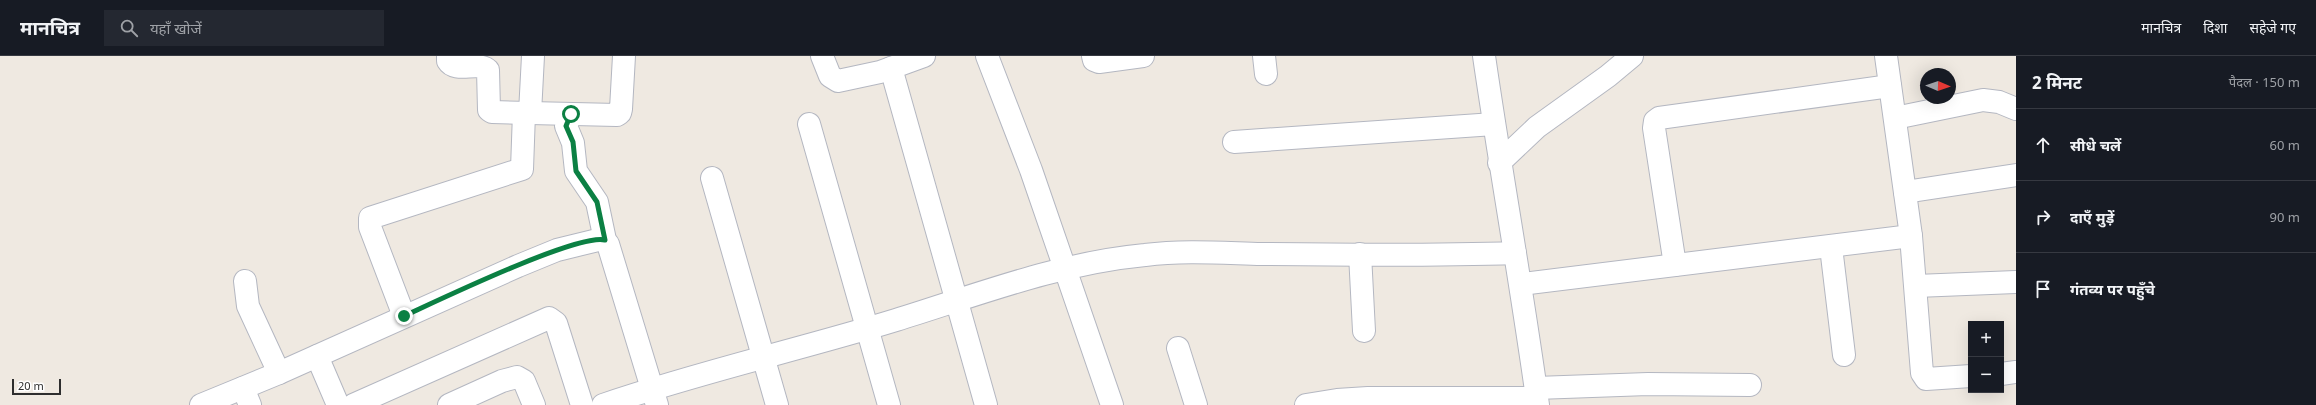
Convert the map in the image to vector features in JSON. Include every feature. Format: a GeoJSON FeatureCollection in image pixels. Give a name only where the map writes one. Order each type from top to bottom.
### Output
{"type":"FeatureCollection","features":[{"type":"Feature","properties":{"kind":"street"},"geometry":{"type":"LineString","coordinates":[[448,56],[448,61],[452,65],[482,67],[488,70],[489,110],[492,112],[617,115],[620,113],[624,56]]}},
{"type":"Feature","properties":{"kind":"street"},"geometry":{"type":"LineString","coordinates":[[404,316],[370,227],[370,218],[522,169],[533,56]]}},
{"type":"Feature","properties":{"kind":"street"},"geometry":{"type":"LineString","coordinates":[[822,56],[830,76],[838,81],[891,68],[924,56]]}},
{"type":"Feature","properties":{"kind":"street"},"geometry":{"type":"LineString","coordinates":[[987,56],[1031,170],[1112,405]]}},
{"type":"Feature","properties":{"kind":"street"},"geometry":{"type":"LineString","coordinates":[[1093,56],[1094,60],[1099,62],[1143,56]]}},
{"type":"Feature","properties":{"kind":"street"},"geometry":{"type":"LineString","coordinates":[[1484,56],[1484,124],[1499,163],[1505,253],[1522,284],[1531,397]]}},
{"type":"Feature","properties":{"kind":"street"},"geometry":{"type":"LineString","coordinates":[[1499,163],[1537,127],[1608,76],[1632,56]]}},
{"type":"Feature","properties":{"kind":"street"},"geometry":{"type":"LineString","coordinates":[[1886,56],[1911,236],[1923,378],[1968,376]]}},
{"type":"Feature","properties":{"kind":"street"},"geometry":{"type":"LineString","coordinates":[[891,68],[955,300],[986,405]]}},
{"type":"Feature","properties":{"kind":"street"},"geometry":{"type":"LineString","coordinates":[[1675,265],[1654,128],[1655,122],[1659,118],[1890,86]]}},
{"type":"Feature","properties":{"kind":"street"},"geometry":{"type":"LineString","coordinates":[[1895,118],[1983,100],[1999,102],[2016,109]]}},
{"type":"Feature","properties":{"kind":"street"},"geometry":{"type":"LineString","coordinates":[[571,114],[566,126],[573,142],[576,169],[597,202],[605,240],[655,397]]}},
{"type":"Feature","properties":{"kind":"street"},"geometry":{"type":"LineString","coordinates":[[809,124],[889,405]]}},
{"type":"Feature","properties":{"kind":"street"},"geometry":{"type":"LineString","coordinates":[[1234,142],[1484,124]]}},
{"type":"Feature","properties":{"kind":"street"},"geometry":{"type":"LineString","coordinates":[[1905,192],[2016,175]]}},
{"type":"Feature","properties":{"kind":"street"},"geometry":{"type":"LineString","coordinates":[[712,178],[777,405]]}},
{"type":"Feature","properties":{"kind":"street"},"geometry":{"type":"LineString","coordinates":[[1522,284],[1911,236]]}},
{"type":"Feature","properties":{"kind":"street"},"geometry":{"type":"LineString","coordinates":[[201,405],[247,397],[279,373],[404,316],[557,250],[595,239],[605,240]]}},
{"type":"Feature","properties":{"kind":"street"},"geometry":{"type":"LineString","coordinates":[[1830,247],[1844,355]]}},
{"type":"Feature","properties":{"kind":"street"},"geometry":{"type":"LineString","coordinates":[[603,405],[655,397],[763,357],[1065,269],[1108,260],[1169,252],[1360,254],[1505,253]]}},
{"type":"Feature","properties":{"kind":"street"},"geometry":{"type":"LineString","coordinates":[[1360,254],[1364,331]]}},
{"type":"Feature","properties":{"kind":"street"},"geometry":{"type":"LineString","coordinates":[[245,280],[248,306],[279,373]]}},
{"type":"Feature","properties":{"kind":"street"},"geometry":{"type":"LineString","coordinates":[[1916,286],[2016,282]]}},
{"type":"Feature","properties":{"kind":"street"},"geometry":{"type":"LineString","coordinates":[[353,405],[549,318],[556,323],[582,405]]}},
{"type":"Feature","properties":{"kind":"street"},"geometry":{"type":"LineString","coordinates":[[1178,348],[1196,405]]}},
{"type":"Feature","properties":{"kind":"street"},"geometry":{"type":"LineString","coordinates":[[317,356],[338,405]]}},
{"type":"Feature","properties":{"kind":"street"},"geometry":{"type":"LineString","coordinates":[[2004,374],[2016,372]]}},
{"type":"Feature","properties":{"kind":"street"},"geometry":{"type":"LineString","coordinates":[[450,405],[517,377],[524,381],[534,405]]}},
{"type":"Feature","properties":{"kind":"street"},"geometry":{"type":"LineString","coordinates":[[1306,405],[1337,400],[1368,398],[1531,397],[1648,384],[1750,385]]}},
{"type":"Feature","properties":{"kind":"route"},"geometry":{"type":"LineString","coordinates":[[404,316],[557,250],[595,239],[605,240],[603,222],[597,202],[576,169],[573,142],[566,126],[571,114]]}}]}
